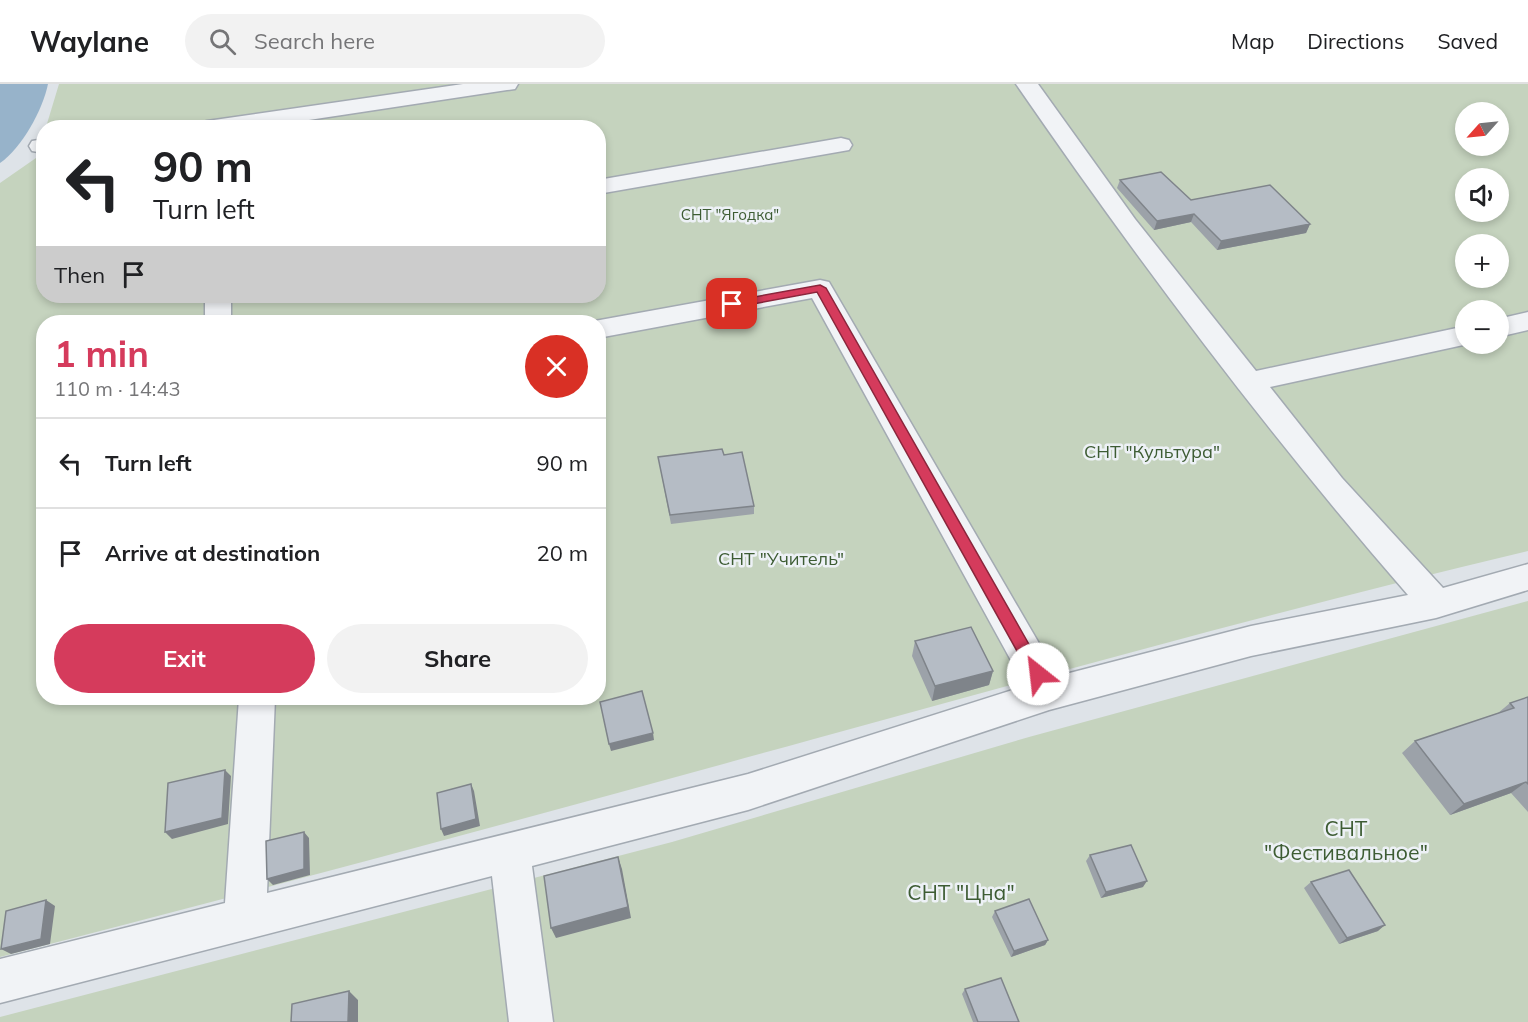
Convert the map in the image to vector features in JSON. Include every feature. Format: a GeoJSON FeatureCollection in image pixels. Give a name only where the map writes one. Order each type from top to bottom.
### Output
{"type":"FeatureCollection","features":[{"type":"Feature","properties":{"kind":"street"},"geometry":{"type":"LineString","coordinates":[[252,120],[332,101],[507,84]]}},
{"type":"Feature","properties":{"kind":"street"},"geometry":{"type":"LineString","coordinates":[[1027,84],[1126,224],[1249,382],[1331,486],[1436,603]]}},
{"type":"Feature","properties":{"kind":"street"},"geometry":{"type":"LineString","coordinates":[[606,186],[841,145]]}},
{"type":"Feature","properties":{"kind":"street"},"geometry":{"type":"LineString","coordinates":[[606,328],[820,288],[1049,694]]}},
{"type":"Feature","properties":{"kind":"street"},"geometry":{"type":"LineString","coordinates":[[1509,325],[1528,321]]}},
{"type":"Feature","properties":{"kind":"street"},"geometry":{"type":"LineString","coordinates":[[1249,382],[1455,337]]}},
{"type":"Feature","properties":{"kind":"street"},"geometry":{"type":"LineString","coordinates":[[0,981],[748,792],[1049,694],[1251,641],[1436,603],[1528,577]]}},
{"type":"Feature","properties":{"kind":"street"},"geometry":{"type":"LineString","coordinates":[[245,920],[257,705]]}},
{"type":"Feature","properties":{"kind":"street"},"geometry":{"type":"LineString","coordinates":[[510,853],[531,1022]]}},
{"type":"Feature","properties":{"kind":"green space"},"geometry":{"type":"Polygon","coordinates":[[[59,84],[1528,84],[1528,551],[1170,642],[407,850],[0,957],[0,183],[36,158],[36,303],[606,303],[606,120],[48,120],[59,84]]]}},
{"type":"Feature","properties":{"kind":"green space"},"geometry":{"type":"Polygon","coordinates":[[[1528,601],[1528,1022],[0,1022],[0,1017],[672,842],[1029,737],[1528,601]]]}},
{"type":"Feature","properties":{"kind":"water"},"geometry":{"type":"Polygon","coordinates":[[[0,84],[48,84],[41,105],[24,138],[0,163],[0,84]]]}},
{"type":"Feature","properties":{"kind":"building"},"geometry":{"type":"Polygon","coordinates":[[[1161,172],[1191,200],[1270,185],[1310,224],[1221,241],[1194,214],[1157,221],[1120,180],[1161,172]]]}},
{"type":"Feature","properties":{"kind":"building"},"geometry":{"type":"Polygon","coordinates":[[[722,449],[724,455],[742,452],[754,506],[670,515],[658,457],[722,449]]]}},
{"type":"Feature","properties":{"kind":"building"},"geometry":{"type":"Polygon","coordinates":[[[971,627],[993,671],[935,686],[915,641],[971,627]]]}},
{"type":"Feature","properties":{"kind":"building"},"geometry":{"type":"Polygon","coordinates":[[[642,691],[653,733],[609,744],[601,705],[606,705],[606,700],[642,691]]]}},
{"type":"Feature","properties":{"kind":"building"},"geometry":{"type":"Polygon","coordinates":[[[1528,697],[1528,784],[1526,782],[1464,804],[1415,741],[1514,708],[1510,703],[1528,697]]]}},
{"type":"Feature","properties":{"kind":"building"},"geometry":{"type":"Polygon","coordinates":[[[225,770],[222,818],[165,832],[168,783],[225,770]]]}},
{"type":"Feature","properties":{"kind":"building"},"geometry":{"type":"Polygon","coordinates":[[[471,784],[476,819],[441,829],[437,793],[471,784]]]}},
{"type":"Feature","properties":{"kind":"building"},"geometry":{"type":"Polygon","coordinates":[[[304,832],[304,869],[267,879],[266,841],[304,832]]]}},
{"type":"Feature","properties":{"kind":"building"},"geometry":{"type":"Polygon","coordinates":[[[1131,845],[1147,881],[1106,892],[1090,855],[1131,845]]]}},
{"type":"Feature","properties":{"kind":"building"},"geometry":{"type":"Polygon","coordinates":[[[618,857],[628,907],[551,928],[544,876],[618,857]]]}},
{"type":"Feature","properties":{"kind":"building"},"geometry":{"type":"Polygon","coordinates":[[[1349,870],[1385,925],[1347,938],[1311,882],[1349,870]]]}},
{"type":"Feature","properties":{"kind":"building"},"geometry":{"type":"Polygon","coordinates":[[[1029,899],[1048,940],[1014,951],[995,911],[1029,899]]]}},
{"type":"Feature","properties":{"kind":"building"},"geometry":{"type":"Polygon","coordinates":[[[46,900],[41,939],[1,949],[6,911],[46,900]]]}},
{"type":"Feature","properties":{"kind":"building"},"geometry":{"type":"Polygon","coordinates":[[[1001,978],[1019,1022],[978,1022],[965,989],[1001,978]]]}},
{"type":"Feature","properties":{"kind":"building"},"geometry":{"type":"Polygon","coordinates":[[[349,991],[348,1022],[291,1022],[292,1004],[349,991]]]}},
{"type":"Feature","properties":{"kind":"route"},"geometry":{"type":"LineString","coordinates":[[732,304],[820,288],[1038,674]]}},
{"type":"Feature","properties":{"kind":"park label","name":"СНТ \"Ягодка\""},"geometry":{"type":"Point","coordinates":[730,214]}},
{"type":"Feature","properties":{"kind":"park label","name":"СНТ \"Культура\""},"geometry":{"type":"Point","coordinates":[1152,451]}},
{"type":"Feature","properties":{"kind":"park label","name":"СНТ \"Учитель\""},"geometry":{"type":"Point","coordinates":[781,558]}},
{"type":"Feature","properties":{"kind":"park label","name":"СНТ \"Фестивальное\""},"geometry":{"type":"Point","coordinates":[1346,840]}},
{"type":"Feature","properties":{"kind":"park label","name":"СНТ \"Цна\""},"geometry":{"type":"Point","coordinates":[961,892]}}]}
